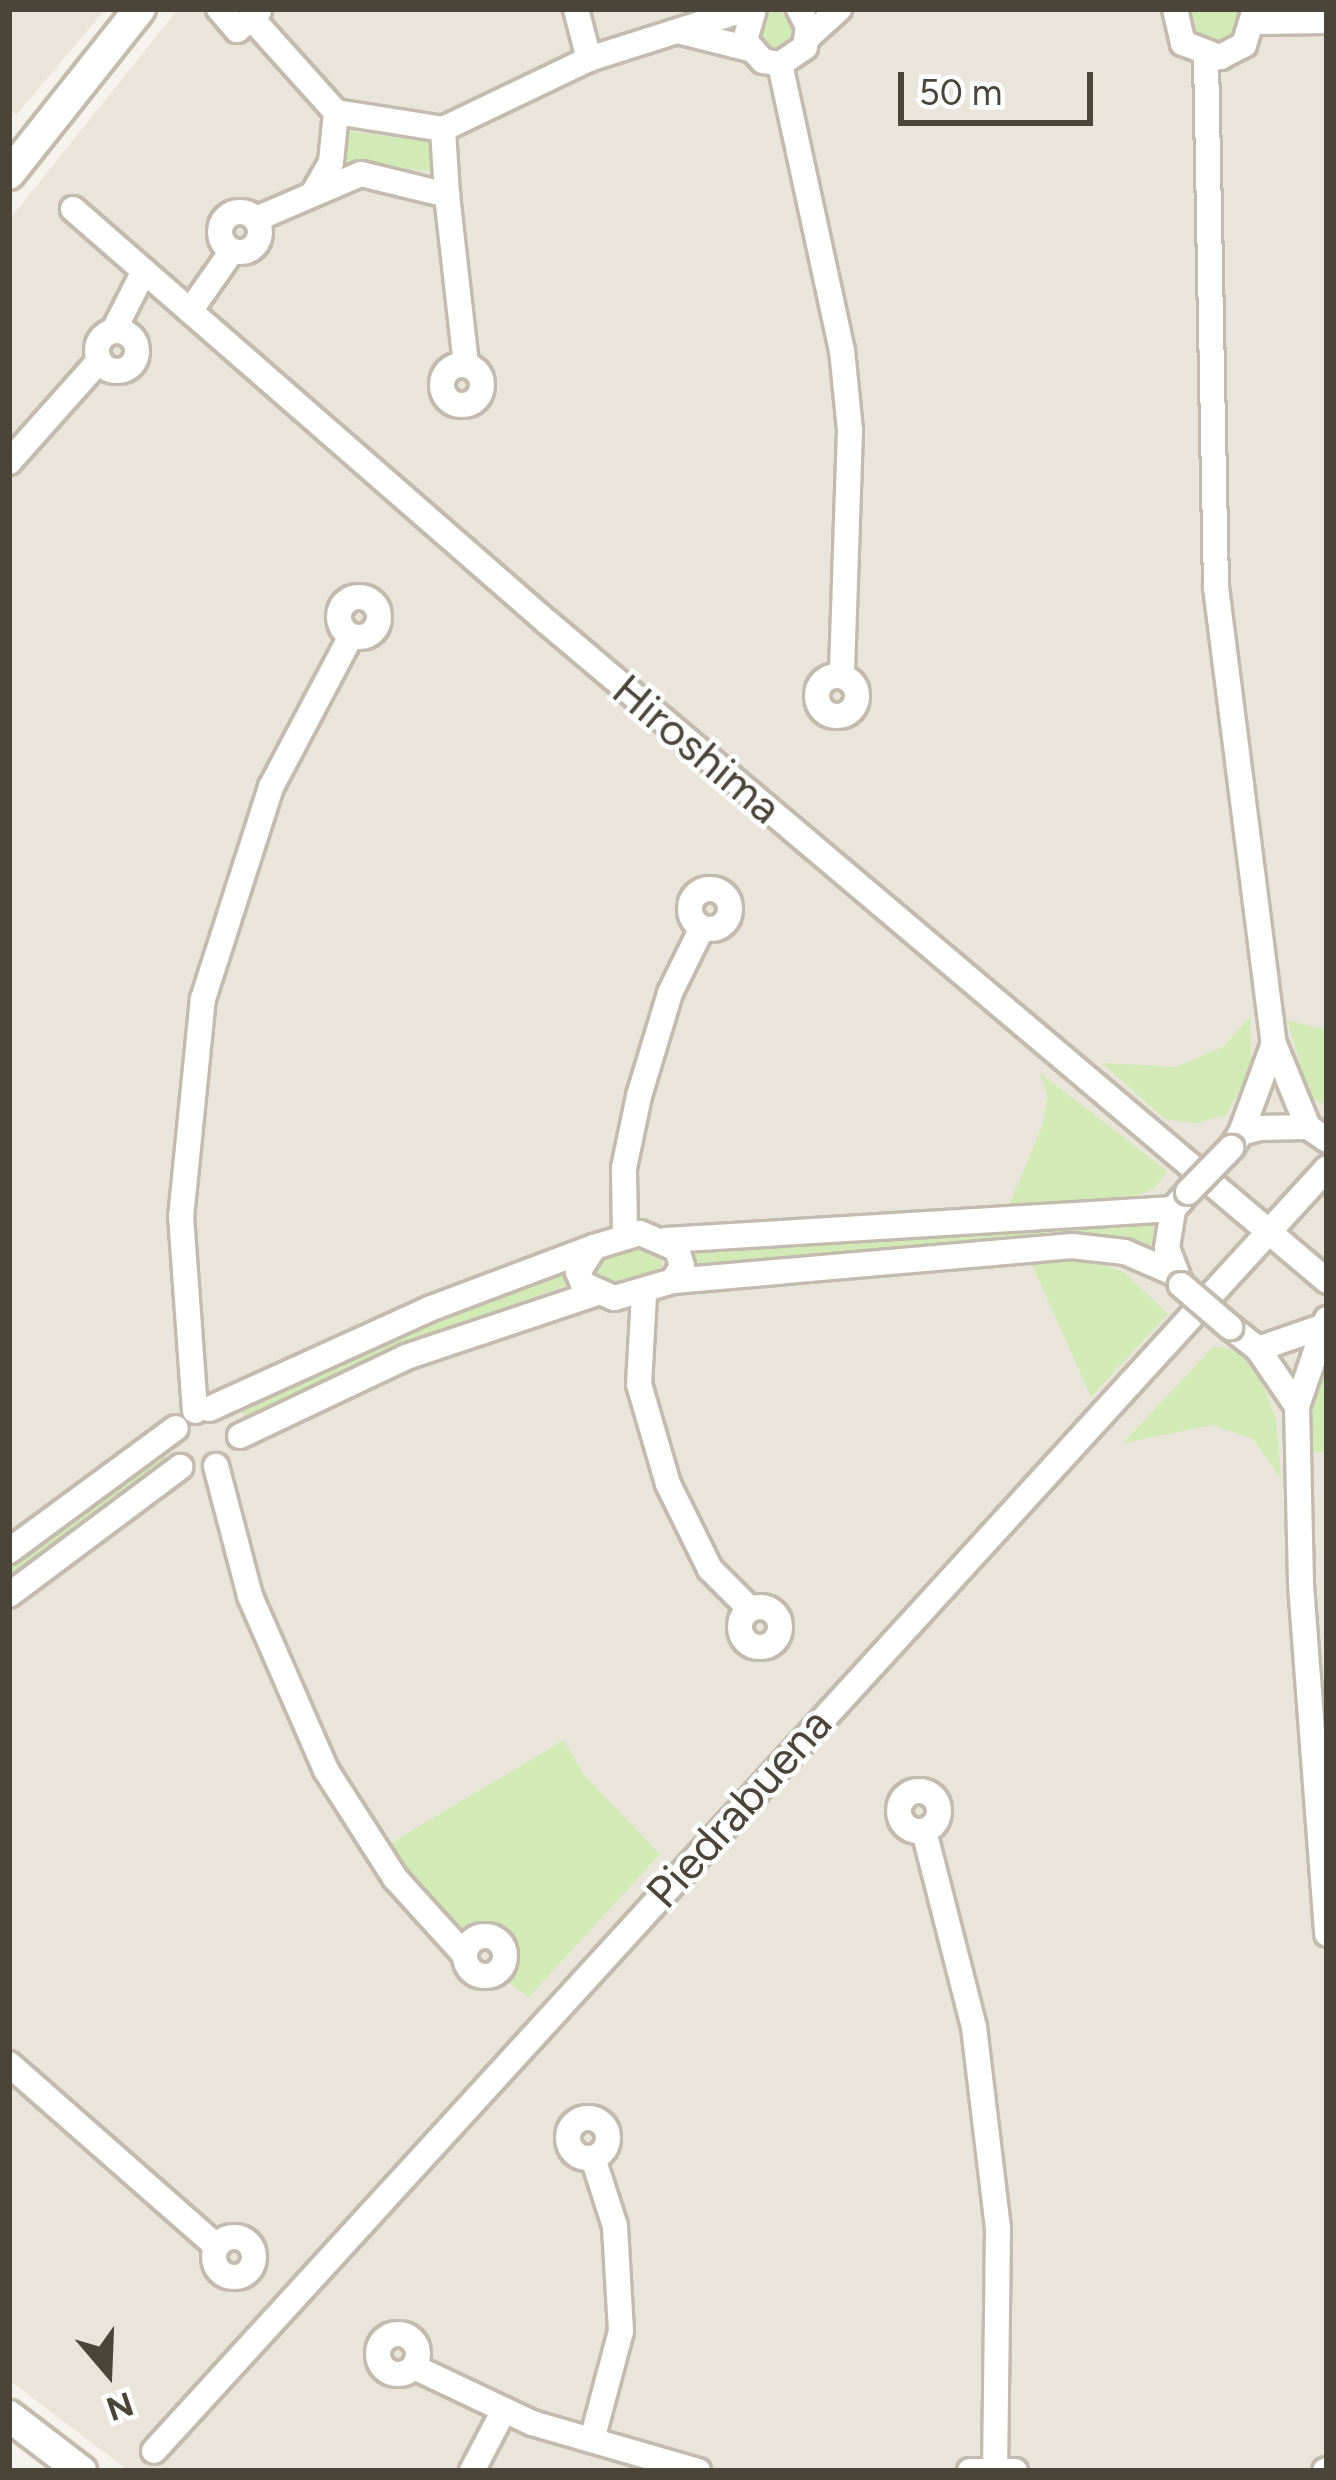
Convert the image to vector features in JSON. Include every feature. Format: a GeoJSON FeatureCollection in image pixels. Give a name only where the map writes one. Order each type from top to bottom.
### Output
{"type":"FeatureCollection","features":[{"type":"Feature","properties":{"kind":"street"},"geometry":{"type":"LineString","coordinates":[[15,156],[140,9]]}},
{"type":"Feature","properties":{"kind":"street"},"geometry":{"type":"LineString","coordinates":[[219,9],[230,28],[258,16],[336,112],[443,129],[589,59],[750,9]]}},
{"type":"Feature","properties":{"kind":"street"},"geometry":{"type":"LineString","coordinates":[[576,9],[589,59]]}},
{"type":"Feature","properties":{"kind":"street"},"geometry":{"type":"LineString","coordinates":[[749,50],[744,31],[750,9]]}},
{"type":"Feature","properties":{"kind":"street"},"geometry":{"type":"LineString","coordinates":[[799,9],[808,38]]}},
{"type":"Feature","properties":{"kind":"street"},"geometry":{"type":"LineString","coordinates":[[673,31],[749,50],[780,64],[799,56],[808,38],[839,9]]}},
{"type":"Feature","properties":{"kind":"street"},"geometry":{"type":"LineString","coordinates":[[1175,9],[1183,43],[1206,57],[1233,53],[1255,15],[1327,21]]}},
{"type":"Feature","properties":{"kind":"street"},"geometry":{"type":"LineString","coordinates":[[1206,57],[1209,504],[1274,1044],[1318,1133],[1236,1140]]}},
{"type":"Feature","properties":{"kind":"street"},"geometry":{"type":"LineString","coordinates":[[780,64],[842,350],[850,430],[842,676]]}},
{"type":"Feature","properties":{"kind":"street"},"geometry":{"type":"LineString","coordinates":[[313,194],[331,162],[336,112]]}},
{"type":"Feature","properties":{"kind":"street"},"geometry":{"type":"LineString","coordinates":[[443,129],[466,365]]}},
{"type":"Feature","properties":{"kind":"street"},"geometry":{"type":"LineString","coordinates":[[190,311],[232,251],[220,236],[225,217],[244,212],[256,219],[362,174],[447,195]]}},
{"type":"Feature","properties":{"kind":"street","name":"Hiroshima"},"geometry":{"type":"LineString","coordinates":[[73,209],[1327,1281]]}},
{"type":"Feature","properties":{"kind":"street"},"geometry":{"type":"LineString","coordinates":[[9,462],[99,361],[98,342],[114,330],[144,271]]}},
{"type":"Feature","properties":{"kind":"street"},"geometry":{"type":"LineString","coordinates":[[180,1467],[171,1454],[193,1416],[181,1218],[203,999],[271,787],[351,636]]}},
{"type":"Feature","properties":{"kind":"street"},"geometry":{"type":"LineString","coordinates":[[625,1235],[624,1168],[638,1096],[670,993],[702,928]]}},
{"type":"Feature","properties":{"kind":"street"},"geometry":{"type":"LineString","coordinates":[[1178,1280],[1167,1248],[1181,1200],[1236,1140],[1274,1044]]}},
{"type":"Feature","properties":{"kind":"street","name":"Piedrabuena"},"geometry":{"type":"LineString","coordinates":[[154,2451],[1265,1228],[1327,1168]]}},
{"type":"Feature","properties":{"kind":"street"},"geometry":{"type":"LineString","coordinates":[[9,1551],[193,1416],[429,1309],[625,1235],[666,1240],[1181,1200]]}},
{"type":"Feature","properties":{"kind":"street"},"geometry":{"type":"LineString","coordinates":[[666,1240],[682,1266],[673,1281]]}},
{"type":"Feature","properties":{"kind":"street"},"geometry":{"type":"LineString","coordinates":[[9,1595],[180,1467],[216,1466],[240,1436],[406,1357],[595,1294],[644,1295],[673,1281],[1072,1246],[1125,1252],[1178,1280],[1258,1349],[1297,1406]]}},
{"type":"Feature","properties":{"kind":"street"},"geometry":{"type":"LineString","coordinates":[[594,1247],[578,1272],[595,1294]]}},
{"type":"Feature","properties":{"kind":"street"},"geometry":{"type":"LineString","coordinates":[[644,1295],[639,1384],[668,1484],[710,1569],[750,1609]]}},
{"type":"Feature","properties":{"kind":"street"},"geometry":{"type":"LineString","coordinates":[[1258,1349],[1324,1323]]}},
{"type":"Feature","properties":{"kind":"street"},"geometry":{"type":"LineString","coordinates":[[1324,1323],[1297,1406],[1301,1585],[1327,1934]]}},
{"type":"Feature","properties":{"kind":"street"},"geometry":{"type":"LineString","coordinates":[[193,1416],[236,1422],[240,1436]]}},
{"type":"Feature","properties":{"kind":"street"},"geometry":{"type":"LineString","coordinates":[[216,1466],[250,1596],[326,1770],[395,1878],[464,1954]]}},
{"type":"Feature","properties":{"kind":"street"},"geometry":{"type":"LineString","coordinates":[[924,1831],[974,2027],[998,2229],[1002,2470]]}},
{"type":"Feature","properties":{"kind":"street"},"geometry":{"type":"LineString","coordinates":[[9,2064],[217,2246]]}},
{"type":"Feature","properties":{"kind":"street"},"geometry":{"type":"LineString","coordinates":[[592,2440],[615,2366],[622,2293],[615,2226],[593,2158]]}},
{"type":"Feature","properties":{"kind":"street"},"geometry":{"type":"LineString","coordinates":[[414,2367],[503,2412],[698,2471]]}},
{"type":"Feature","properties":{"kind":"street"},"geometry":{"type":"LineString","coordinates":[[472,2471],[503,2412]]}},
{"type":"Feature","properties":{"kind":"street"},"geometry":{"type":"LineString","coordinates":[[9,2416],[81,2471]]}},
{"type":"Feature","properties":{"kind":"shaded area"},"geometry":{"type":"Polygon","coordinates":[[[9,9],[106,9],[16,115],[9,109],[9,9]]]}},
{"type":"Feature","properties":{"kind":"shaded area"},"geometry":{"type":"Polygon","coordinates":[[[178,9],[1327,9],[1327,2471],[129,2471],[9,2380],[9,220],[178,9]]]}},
{"type":"Feature","properties":{"kind":"green space"},"geometry":{"type":"Polygon","coordinates":[[[1187,9],[1243,9],[1244,25],[1225,47],[1190,36],[1187,9]]]}},
{"type":"Feature","properties":{"kind":"green space"},"geometry":{"type":"Polygon","coordinates":[[[776,12],[790,18],[796,32],[790,46],[776,52],[762,46],[756,32],[762,18],[776,12]]]}},
{"type":"Feature","properties":{"kind":"green space"},"geometry":{"type":"Polygon","coordinates":[[[347,131],[431,142],[436,165],[429,171],[346,163],[340,137],[347,131]]]}},
{"type":"Feature","properties":{"kind":"green space"},"geometry":{"type":"Polygon","coordinates":[[[1250,1017],[1251,1068],[1226,1115],[1196,1123],[1165,1119],[1102,1063],[1177,1067],[1224,1046],[1250,1017]]]}},
{"type":"Feature","properties":{"kind":"green space"},"geometry":{"type":"Polygon","coordinates":[[[1287,1020],[1327,1030],[1327,1107],[1310,1096],[1287,1020]]]}},
{"type":"Feature","properties":{"kind":"green space"},"geometry":{"type":"Polygon","coordinates":[[[1040,1073],[1167,1171],[1155,1188],[1128,1200],[1008,1208],[1041,1129],[1048,1098],[1040,1073]]]}},
{"type":"Feature","properties":{"kind":"green space"},"geometry":{"type":"Polygon","coordinates":[[[1153,1220],[1155,1253],[1074,1239],[689,1271],[689,1251],[1153,1220]]]}},
{"type":"Feature","properties":{"kind":"green space"},"geometry":{"type":"Polygon","coordinates":[[[630,1243],[660,1249],[663,1275],[608,1288],[590,1276],[595,1257],[630,1243]]]}},
{"type":"Feature","properties":{"kind":"green space"},"geometry":{"type":"Polygon","coordinates":[[[1030,1260],[1091,1261],[1124,1272],[1168,1314],[1091,1397],[1030,1260]]]}},
{"type":"Feature","properties":{"kind":"green space"},"geometry":{"type":"Polygon","coordinates":[[[572,1270],[574,1283],[421,1337],[245,1419],[241,1407],[417,1326],[572,1270]]]}},
{"type":"Feature","properties":{"kind":"green space"},"geometry":{"type":"Polygon","coordinates":[[[1214,1346],[1239,1351],[1261,1378],[1276,1420],[1281,1478],[1253,1439],[1213,1425],[1123,1443],[1214,1346]]]}},
{"type":"Feature","properties":{"kind":"green space"},"geometry":{"type":"Polygon","coordinates":[[[1327,1348],[1327,1451],[1308,1454],[1315,1377],[1327,1348]]]}},
{"type":"Feature","properties":{"kind":"green space"},"geometry":{"type":"Polygon","coordinates":[[[162,1452],[168,1462],[9,1580],[9,1565],[162,1452]]]}},
{"type":"Feature","properties":{"kind":"green space"},"geometry":{"type":"Polygon","coordinates":[[[564,1740],[584,1775],[660,1854],[529,1997],[509,1983],[520,1952],[505,1932],[449,1926],[381,1849],[564,1740]]]}}]}
